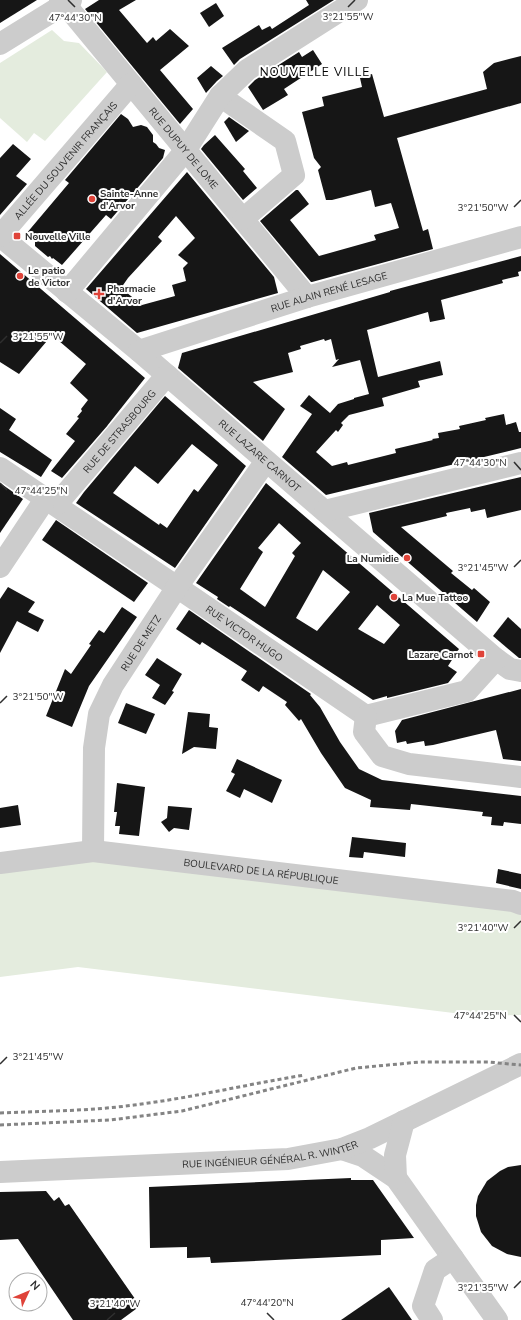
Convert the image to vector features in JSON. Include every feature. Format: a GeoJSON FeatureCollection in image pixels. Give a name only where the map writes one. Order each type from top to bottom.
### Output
{"type":"FeatureCollection","features":[{"type":"Feature","properties":{"kind":"street"},"geometry":{"type":"LineString","coordinates":[[67,292],[185,151],[220,96],[247,70],[357,0]]}},
{"type":"Feature","properties":{"kind":"street"},"geometry":{"type":"LineString","coordinates":[[0,44],[65,1]]}},
{"type":"Feature","properties":{"kind":"street","name":"RUE DUPUY DE LOME"},"geometry":{"type":"LineString","coordinates":[[65,1],[185,151],[307,297]]}},
{"type":"Feature","properties":{"kind":"street","name":"ALLÉE DU SOUVENIR FRANÇAIS"},"geometry":{"type":"LineString","coordinates":[[0,236],[131,84]]}},
{"type":"Feature","properties":{"kind":"street"},"geometry":{"type":"LineString","coordinates":[[220,96],[285,141],[294,174],[243,219]]}},
{"type":"Feature","properties":{"kind":"street","name":"RUE LAZARE CARNOT"},"geometry":{"type":"LineString","coordinates":[[0,236],[139,351],[496,660],[510,669],[521,671]]}},
{"type":"Feature","properties":{"kind":"street","name":"RUE ALAIN RENÉ LESAGE"},"geometry":{"type":"LineString","coordinates":[[139,351],[307,297],[521,237]]}},
{"type":"Feature","properties":{"kind":"street","name":"RUE DE STRASBOURG"},"geometry":{"type":"LineString","coordinates":[[0,567],[51,502],[166,375]]}},
{"type":"Feature","properties":{"kind":"street","name":"RUE DE METZ"},"geometry":{"type":"LineString","coordinates":[[93,852],[94,748],[99,714],[113,685],[177,587],[266,461]]}},
{"type":"Feature","properties":{"kind":"street"},"geometry":{"type":"LineString","coordinates":[[325,511],[521,463]]}},
{"type":"Feature","properties":{"kind":"street","name":"RUE VICTOR HUGO"},"geometry":{"type":"LineString","coordinates":[[0,468],[366,716]]}},
{"type":"Feature","properties":{"kind":"street"},"geometry":{"type":"LineString","coordinates":[[496,660],[467,691],[366,716],[364,732],[382,756],[409,764],[521,777]]}},
{"type":"Feature","properties":{"kind":"street","name":"BOULEVARD DE LA RÉPUBLIQUE"},"geometry":{"type":"LineString","coordinates":[[0,863],[93,852],[505,900],[521,904]]}},
{"type":"Feature","properties":{"kind":"street","name":"RUE INGÉNIEUR GÉNÉRAL R. WINTER"},"geometry":{"type":"LineString","coordinates":[[0,1172],[288,1159],[342,1149],[370,1138],[521,1064]]}},
{"type":"Feature","properties":{"kind":"street"},"geometry":{"type":"LineString","coordinates":[[396,1178],[395,1155],[404,1121]]}},
{"type":"Feature","properties":{"kind":"street"},"geometry":{"type":"LineString","coordinates":[[342,1149],[363,1156],[396,1178],[497,1320]]}},
{"type":"Feature","properties":{"kind":"street"},"geometry":{"type":"LineString","coordinates":[[432,1320],[423,1306],[435,1270],[453,1258]]}},
{"type":"Feature","properties":{"kind":"shaded area"},"geometry":{"type":"Polygon","coordinates":[[[52,30],[64,41],[79,43],[107,72],[45,141],[34,133],[27,142],[0,118],[0,63],[52,30]]]}},
{"type":"Feature","properties":{"kind":"shaded area"},"geometry":{"type":"Polygon","coordinates":[[[93,851],[521,904],[521,1015],[478,1016],[78,967],[0,977],[0,863],[93,851]]]}},
{"type":"Feature","properties":{"kind":"building"},"geometry":{"type":"Polygon","coordinates":[[[0,0],[37,0],[0,23],[0,0]]]}},
{"type":"Feature","properties":{"kind":"building"},"geometry":{"type":"Polygon","coordinates":[[[99,0],[136,0],[119,10],[147,43],[153,37],[156,41],[170,29],[189,46],[160,70],[193,109],[180,124],[85,9],[99,0]]]}},
{"type":"Feature","properties":{"kind":"building"},"geometry":{"type":"Polygon","coordinates":[[[306,0],[334,0],[240,59],[234,65],[222,48],[259,25],[262,30],[270,26],[272,29],[309,5],[306,0]]]}},
{"type":"Feature","properties":{"kind":"building"},"geometry":{"type":"Polygon","coordinates":[[[216,3],[224,16],[209,27],[200,13],[216,3]]]}},
{"type":"Feature","properties":{"kind":"building"},"geometry":{"type":"Polygon","coordinates":[[[313,50],[322,64],[284,89],[288,95],[263,110],[248,87],[255,80],[299,52],[302,57],[313,50]]]}},
{"type":"Feature","properties":{"kind":"building"},"geometry":{"type":"Polygon","coordinates":[[[521,56],[521,103],[397,138],[423,231],[428,229],[433,249],[311,282],[260,221],[296,190],[298,190],[309,204],[290,220],[319,256],[376,240],[374,235],[399,228],[391,203],[375,207],[371,190],[332,200],[326,200],[318,170],[321,167],[314,158],[302,112],[324,106],[322,97],[362,87],[360,78],[372,74],[384,117],[487,89],[483,72],[494,63],[521,56]]]}},
{"type":"Feature","properties":{"kind":"building"},"geometry":{"type":"Polygon","coordinates":[[[211,66],[223,76],[206,93],[197,78],[211,66]]]}},
{"type":"Feature","properties":{"kind":"building","name":"Sainte-Anne d'Arvor"},"geometry":{"type":"Polygon","coordinates":[[[121,114],[128,119],[133,127],[141,125],[147,127],[153,135],[153,142],[159,148],[165,150],[163,158],[111,219],[106,215],[62,265],[50,256],[48,257],[35,246],[35,242],[26,234],[69,183],[65,180],[121,114]]]}},
{"type":"Feature","properties":{"kind":"building"},"geometry":{"type":"Polygon","coordinates":[[[229,117],[249,131],[236,142],[224,122],[229,117]]]}},
{"type":"Feature","properties":{"kind":"building"},"geometry":{"type":"Polygon","coordinates":[[[215,135],[245,169],[243,171],[257,188],[243,200],[201,149],[215,135]]]}},
{"type":"Feature","properties":{"kind":"building"},"geometry":{"type":"Polygon","coordinates":[[[13,144],[31,159],[16,176],[27,184],[0,215],[0,158],[13,144]]]}},
{"type":"Feature","properties":{"kind":"building"},"geometry":{"type":"Polygon","coordinates":[[[187,172],[274,277],[278,293],[137,333],[86,289],[187,172]],[[176,216],[158,237],[162,241],[128,278],[121,288],[142,305],[175,296],[172,285],[186,281],[183,268],[188,263],[178,255],[195,238],[176,216]]]}},
{"type":"Feature","properties":{"kind":"building"},"geometry":{"type":"Polygon","coordinates":[[[0,254],[145,378],[107,426],[108,425],[62,478],[51,471],[75,441],[66,434],[79,418],[77,417],[82,411],[81,409],[88,400],[70,383],[86,364],[52,335],[19,374],[0,362],[0,254]]]}},
{"type":"Feature","properties":{"kind":"building"},"geometry":{"type":"Polygon","coordinates":[[[521,256],[521,271],[518,272],[519,276],[502,280],[503,283],[441,300],[445,319],[430,322],[428,312],[367,330],[378,377],[440,361],[443,375],[418,381],[420,387],[382,398],[384,406],[349,415],[341,423],[343,425],[338,432],[336,430],[316,452],[332,466],[347,462],[348,465],[396,453],[395,449],[439,438],[438,433],[460,429],[459,426],[504,414],[506,425],[516,422],[519,432],[521,432],[521,448],[326,495],[282,457],[312,414],[300,406],[309,395],[330,413],[338,404],[369,394],[360,360],[332,367],[339,359],[336,360],[331,339],[325,341],[324,339],[300,346],[301,349],[288,353],[293,372],[253,382],[285,409],[263,441],[178,368],[182,353],[390,291],[521,256]]]}},
{"type":"Feature","properties":{"kind":"building"},"geometry":{"type":"Polygon","coordinates":[[[165,396],[246,466],[175,568],[76,503],[165,396]],[[192,444],[158,484],[135,466],[113,493],[159,525],[160,523],[167,528],[194,489],[198,492],[218,465],[192,444]]]}},
{"type":"Feature","properties":{"kind":"building"},"geometry":{"type":"Polygon","coordinates":[[[0,408],[16,419],[9,430],[52,460],[41,477],[0,452],[0,408]]]}},
{"type":"Feature","properties":{"kind":"building"},"geometry":{"type":"Polygon","coordinates":[[[521,477],[521,510],[487,518],[485,509],[471,512],[470,508],[446,513],[447,516],[401,527],[453,571],[451,573],[472,590],[474,588],[490,602],[477,622],[373,532],[369,513],[521,477]]]}},
{"type":"Feature","properties":{"kind":"building"},"geometry":{"type":"Polygon","coordinates":[[[0,483],[23,499],[0,533],[0,483]]]}},
{"type":"Feature","properties":{"kind":"building"},"geometry":{"type":"Polygon","coordinates":[[[266,483],[459,649],[448,666],[457,672],[448,683],[373,700],[230,606],[229,607],[217,599],[218,597],[196,583],[266,483]],[[279,523],[258,548],[263,552],[240,589],[265,607],[295,556],[292,553],[301,543],[279,523]],[[323,570],[296,618],[317,631],[350,592],[323,570]],[[377,605],[358,629],[384,644],[400,625],[377,605]]]}},
{"type":"Feature","properties":{"kind":"building"},"geometry":{"type":"Polygon","coordinates":[[[56,520],[148,583],[134,602],[42,540],[56,520]]]}},
{"type":"Feature","properties":{"kind":"building"},"geometry":{"type":"Polygon","coordinates":[[[8,587],[35,602],[28,612],[44,620],[38,632],[17,621],[0,653],[0,599],[8,587]]]}},
{"type":"Feature","properties":{"kind":"building"},"geometry":{"type":"Polygon","coordinates":[[[122,607],[137,617],[89,686],[72,727],[46,716],[65,669],[71,674],[91,645],[89,644],[99,630],[104,633],[122,607]]]}},
{"type":"Feature","properties":{"kind":"building"},"geometry":{"type":"Polygon","coordinates":[[[189,610],[311,694],[310,695],[320,707],[340,742],[359,769],[382,780],[521,796],[521,824],[504,822],[503,826],[491,825],[492,817],[482,816],[483,812],[411,804],[410,810],[370,807],[371,800],[345,788],[321,753],[301,719],[299,721],[285,705],[287,702],[263,686],[259,692],[241,680],[247,671],[202,642],[200,645],[176,629],[189,610]]]}},
{"type":"Feature","properties":{"kind":"building"},"geometry":{"type":"Polygon","coordinates":[[[508,617],[521,629],[521,658],[519,658],[493,636],[508,617]]]}},
{"type":"Feature","properties":{"kind":"building"},"geometry":{"type":"Polygon","coordinates":[[[157,658],[182,674],[172,691],[174,692],[165,705],[152,698],[160,685],[145,675],[157,658]]]}},
{"type":"Feature","properties":{"kind":"building"},"geometry":{"type":"Polygon","coordinates":[[[521,689],[521,761],[503,759],[496,730],[433,745],[425,746],[424,741],[407,744],[406,741],[397,743],[395,731],[402,720],[521,689]]]}},
{"type":"Feature","properties":{"kind":"building"},"geometry":{"type":"Polygon","coordinates":[[[126,703],[155,714],[146,734],[118,723],[126,703]]]}},
{"type":"Feature","properties":{"kind":"building"},"geometry":{"type":"Polygon","coordinates":[[[188,712],[210,714],[209,727],[218,728],[216,749],[194,747],[182,754],[188,712]]]}},
{"type":"Feature","properties":{"kind":"building"},"geometry":{"type":"Polygon","coordinates":[[[237,759],[282,780],[272,803],[244,789],[240,798],[226,791],[235,774],[231,772],[237,759]]]}},
{"type":"Feature","properties":{"kind":"building"},"geometry":{"type":"Polygon","coordinates":[[[117,783],[145,787],[139,836],[119,834],[120,826],[115,826],[117,812],[114,812],[117,783]]]}},
{"type":"Feature","properties":{"kind":"building"},"geometry":{"type":"Polygon","coordinates":[[[18,805],[21,825],[0,828],[0,808],[18,805]]]}},
{"type":"Feature","properties":{"kind":"building"},"geometry":{"type":"Polygon","coordinates":[[[168,806],[192,808],[189,830],[174,828],[169,832],[161,822],[167,818],[168,806]]]}},
{"type":"Feature","properties":{"kind":"building"},"geometry":{"type":"Polygon","coordinates":[[[352,837],[406,843],[405,857],[364,852],[363,858],[349,857],[352,837]]]}},
{"type":"Feature","properties":{"kind":"building"},"geometry":{"type":"Polygon","coordinates":[[[498,869],[521,874],[521,889],[496,883],[498,869]]]}},
{"type":"Feature","properties":{"kind":"building"},"geometry":{"type":"Polygon","coordinates":[[[521,1165],[521,1257],[507,1254],[492,1246],[481,1232],[476,1216],[476,1205],[478,1196],[487,1181],[508,1167],[521,1165]]]}},
{"type":"Feature","properties":{"kind":"building"},"geometry":{"type":"Polygon","coordinates":[[[351,1178],[351,1180],[373,1180],[414,1238],[381,1240],[381,1255],[211,1263],[210,1257],[187,1258],[187,1247],[150,1248],[149,1187],[351,1178]]]}},
{"type":"Feature","properties":{"kind":"building"},"geometry":{"type":"Polygon","coordinates":[[[46,1191],[54,1201],[59,1197],[65,1206],[69,1204],[140,1306],[121,1320],[73,1320],[48,1283],[48,1272],[40,1272],[18,1239],[0,1240],[0,1192],[46,1191]]]}},
{"type":"Feature","properties":{"kind":"building"},"geometry":{"type":"Polygon","coordinates":[[[389,1287],[412,1320],[341,1320],[389,1287]]]}},
{"type":"Feature","properties":{"kind":"railway"},"geometry":{"type":"LineString","coordinates":[[0,1125],[110,1120],[182,1111],[356,1068],[420,1062],[488,1062],[521,1065]]}},
{"type":"Feature","properties":{"kind":"railway"},"geometry":{"type":"LineString","coordinates":[[0,1113],[84,1110],[134,1105],[177,1099],[305,1075]]}},
{"type":"Feature","properties":{"kind":"place","name":"Sainte-Anne d'Arvor"},"geometry":{"type":"Point","coordinates":[92,199]}},
{"type":"Feature","properties":{"kind":"place","name":"Nouvelle Ville"},"geometry":{"type":"Point","coordinates":[17,236]}},
{"type":"Feature","properties":{"kind":"place","name":"Le patio de Victor"},"geometry":{"type":"Point","coordinates":[20,276]}},
{"type":"Feature","properties":{"kind":"place","name":"Pharmacie d'Arvor"},"geometry":{"type":"Point","coordinates":[99,294]}},
{"type":"Feature","properties":{"kind":"place","name":"La Numidie"},"geometry":{"type":"Point","coordinates":[407,558]}},
{"type":"Feature","properties":{"kind":"place","name":"La Mue Tattoo"},"geometry":{"type":"Point","coordinates":[394,597]}},
{"type":"Feature","properties":{"kind":"place","name":"Lazare Carnot"},"geometry":{"type":"Point","coordinates":[481,654]}},
{"type":"Feature","properties":{"kind":"district","name":"NOUVELLE VILLE"},"geometry":{"type":"Point","coordinates":[315,72]}}]}
